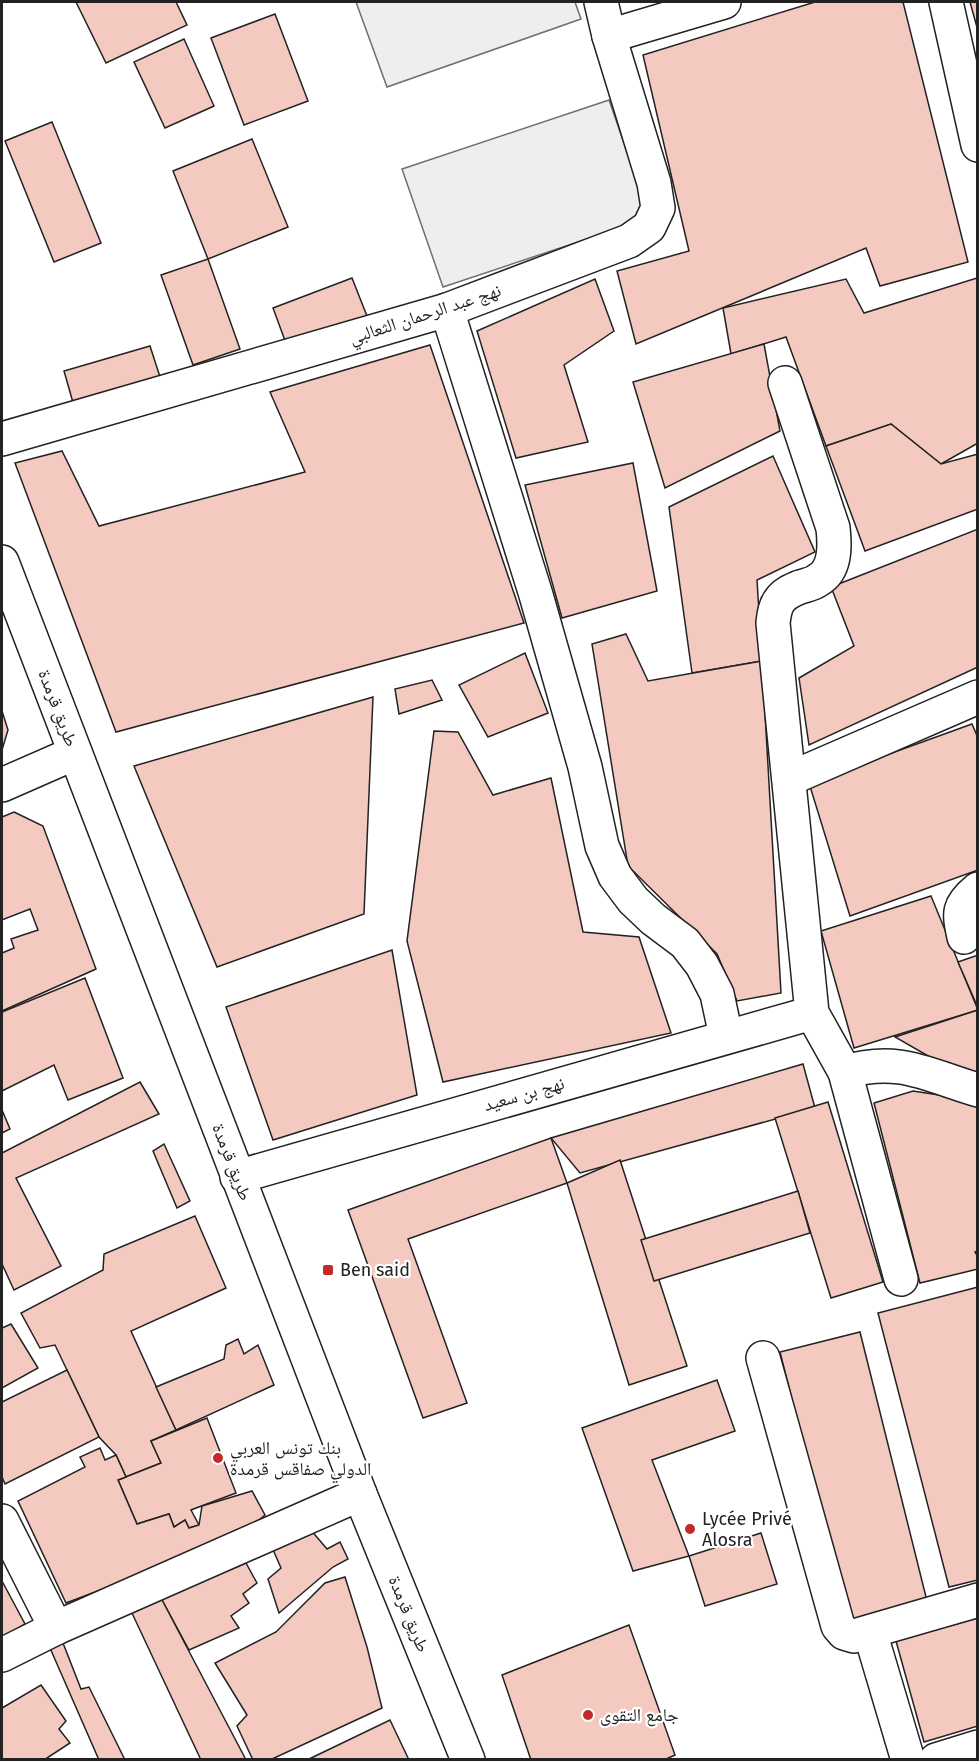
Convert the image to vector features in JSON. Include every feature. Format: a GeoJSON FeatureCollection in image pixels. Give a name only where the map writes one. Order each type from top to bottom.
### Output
{"type":"FeatureCollection","features":[{"type":"Feature","properties":{"kind":"street","name":"نهج عبد الرحمان الثعالبي"},"geometry":{"type":"LineString","coordinates":[[2,439],[447,310],[629,241],[649,227],[658,208],[654,183],[609,36],[601,2]]}},
{"type":"Feature","properties":{"kind":"street"},"geometry":{"type":"LineString","coordinates":[[609,36],[724,2]]}},
{"type":"Feature","properties":{"kind":"street"},"geometry":{"type":"LineString","coordinates":[[946,2],[978,145]]}},
{"type":"Feature","properties":{"kind":"street"},"geometry":{"type":"LineString","coordinates":[[447,310],[536,595],[585,767],[602,846],[615,876],[633,900],[653,919],[685,943],[702,965],[717,994],[726,1036]]}},
{"type":"Feature","properties":{"kind":"street"},"geometry":{"type":"LineString","coordinates":[[785,383],[835,543],[834,557],[828,570],[819,580],[790,591],[780,599],[772,622],[812,1013],[845,1072],[902,1279]]}},
{"type":"Feature","properties":{"kind":"street","name":"طريق قرمدة"},"geometry":{"type":"LineString","coordinates":[[2,561],[360,1494],[468,1760]]}},
{"type":"Feature","properties":{"kind":"street"},"geometry":{"type":"LineString","coordinates":[[789,779],[978,697]]}},
{"type":"Feature","properties":{"kind":"street"},"geometry":{"type":"LineString","coordinates":[[2,785],[75,753]]}},
{"type":"Feature","properties":{"kind":"street"},"geometry":{"type":"LineString","coordinates":[[964,938],[959,914],[966,899],[978,889]]}},
{"type":"Feature","properties":{"kind":"street","name":"نهج بن سعيد"},"geometry":{"type":"LineString","coordinates":[[237,1177],[812,1013]]}},
{"type":"Feature","properties":{"kind":"street"},"geometry":{"type":"LineString","coordinates":[[845,1072],[865,1066],[907,1067],[978,1090]]}},
{"type":"Feature","properties":{"kind":"street"},"geometry":{"type":"LineString","coordinates":[[763,1358],[838,1626],[844,1633],[854,1636],[978,1600]]}},
{"type":"Feature","properties":{"kind":"street"},"geometry":{"type":"LineString","coordinates":[[2,1655],[56,1628],[360,1494]]}},
{"type":"Feature","properties":{"kind":"street"},"geometry":{"type":"LineString","coordinates":[[2,1521],[56,1628]]}},
{"type":"Feature","properties":{"kind":"street"},"geometry":{"type":"LineString","coordinates":[[870,1632],[908,1760]]}},
{"type":"Feature","properties":{"kind":"street"},"geometry":{"type":"LineString","coordinates":[[936,1760],[978,1747]]}},
{"type":"Feature","properties":{"kind":"shaded area"},"geometry":{"type":"Polygon","coordinates":[[[356,2],[575,2],[581,19],[387,87],[356,2]]]}},
{"type":"Feature","properties":{"kind":"shaded area"},"geometry":{"type":"Polygon","coordinates":[[[609,100],[650,218],[443,287],[402,169],[609,100]]]}},
{"type":"Feature","properties":{"kind":"building"},"geometry":{"type":"Polygon","coordinates":[[[76,2],[176,2],[187,25],[106,63],[76,2]]]}},
{"type":"Feature","properties":{"kind":"building"},"geometry":{"type":"Polygon","coordinates":[[[815,2],[903,2],[968,262],[880,286],[866,248],[636,344],[617,271],[689,251],[643,55],[815,2]]]}},
{"type":"Feature","properties":{"kind":"building"},"geometry":{"type":"Polygon","coordinates":[[[970,2],[978,2],[978,31],[970,2]]]}},
{"type":"Feature","properties":{"kind":"building"},"geometry":{"type":"Polygon","coordinates":[[[275,14],[308,101],[244,125],[211,38],[275,14]]]}},
{"type":"Feature","properties":{"kind":"building"},"geometry":{"type":"Polygon","coordinates":[[[184,39],[214,106],[165,128],[134,62],[184,39]]]}},
{"type":"Feature","properties":{"kind":"building"},"geometry":{"type":"Polygon","coordinates":[[[52,122],[101,243],[54,262],[5,141],[52,122]]]}},
{"type":"Feature","properties":{"kind":"building"},"geometry":{"type":"Polygon","coordinates":[[[252,139],[288,227],[208,259],[173,171],[252,139]]]}},
{"type":"Feature","properties":{"kind":"building"},"geometry":{"type":"Polygon","coordinates":[[[208,259],[240,349],[193,365],[161,275],[208,259]]]}},
{"type":"Feature","properties":{"kind":"building"},"geometry":{"type":"Polygon","coordinates":[[[352,278],[367,316],[287,346],[273,308],[352,278]]]}},
{"type":"Feature","properties":{"kind":"building"},"geometry":{"type":"Polygon","coordinates":[[[977,278],[978,443],[941,464],[891,424],[826,446],[786,337],[731,354],[723,308],[846,279],[864,313],[977,278]]]}},
{"type":"Feature","properties":{"kind":"building"},"geometry":{"type":"Polygon","coordinates":[[[595,279],[614,331],[564,365],[588,442],[516,458],[477,331],[595,279]]]}},
{"type":"Feature","properties":{"kind":"building"},"geometry":{"type":"Polygon","coordinates":[[[764,344],[780,431],[665,488],[633,382],[764,344]]]}},
{"type":"Feature","properties":{"kind":"building"},"geometry":{"type":"Polygon","coordinates":[[[430,345],[524,623],[116,732],[15,463],[62,451],[99,526],[305,472],[270,392],[430,345]]]}},
{"type":"Feature","properties":{"kind":"building"},"geometry":{"type":"Polygon","coordinates":[[[150,346],[161,380],[74,406],[64,371],[150,346]]]}},
{"type":"Feature","properties":{"kind":"building"},"geometry":{"type":"Polygon","coordinates":[[[891,424],[941,464],[978,454],[978,509],[865,551],[826,446],[891,424]]]}},
{"type":"Feature","properties":{"kind":"building"},"geometry":{"type":"Polygon","coordinates":[[[773,456],[815,552],[757,580],[762,661],[692,673],[669,507],[773,456]]]}},
{"type":"Feature","properties":{"kind":"building"},"geometry":{"type":"Polygon","coordinates":[[[633,463],[657,591],[562,618],[525,485],[633,463]]]}},
{"type":"Feature","properties":{"kind":"building"},"geometry":{"type":"Polygon","coordinates":[[[978,529],[978,667],[809,745],[799,678],[854,646],[831,587],[978,529]]]}},
{"type":"Feature","properties":{"kind":"building"},"geometry":{"type":"Polygon","coordinates":[[[626,634],[648,681],[762,661],[781,993],[737,1001],[717,954],[628,866],[592,644],[626,634]]]}},
{"type":"Feature","properties":{"kind":"building"},"geometry":{"type":"Polygon","coordinates":[[[525,653],[548,713],[488,737],[459,685],[525,653]]]}},
{"type":"Feature","properties":{"kind":"building"},"geometry":{"type":"Polygon","coordinates":[[[432,680],[442,700],[399,714],[395,689],[432,680]]]}},
{"type":"Feature","properties":{"kind":"building"},"geometry":{"type":"Polygon","coordinates":[[[373,697],[364,914],[217,967],[134,766],[373,697]]]}},
{"type":"Feature","properties":{"kind":"building"},"geometry":{"type":"Polygon","coordinates":[[[2,711],[8,730],[2,750],[2,711]]]}},
{"type":"Feature","properties":{"kind":"building"},"geometry":{"type":"Polygon","coordinates":[[[972,724],[978,738],[978,870],[850,916],[809,783],[972,724]]]}},
{"type":"Feature","properties":{"kind":"building"},"geometry":{"type":"Polygon","coordinates":[[[434,731],[458,732],[493,795],[551,778],[583,932],[639,937],[671,1033],[443,1082],[407,941],[434,731]]]}},
{"type":"Feature","properties":{"kind":"building"},"geometry":{"type":"Polygon","coordinates":[[[14,812],[43,826],[96,969],[2,1011],[2,953],[14,948],[11,939],[38,930],[30,909],[2,920],[2,817],[14,812]]]}},
{"type":"Feature","properties":{"kind":"building"},"geometry":{"type":"Polygon","coordinates":[[[931,896],[978,1010],[854,1048],[821,931],[931,896]]]}},
{"type":"Feature","properties":{"kind":"building"},"geometry":{"type":"Polygon","coordinates":[[[392,950],[417,1095],[273,1140],[226,1007],[392,950]]]}},
{"type":"Feature","properties":{"kind":"building"},"geometry":{"type":"Polygon","coordinates":[[[978,955],[978,1008],[958,962],[978,955]]]}},
{"type":"Feature","properties":{"kind":"building"},"geometry":{"type":"Polygon","coordinates":[[[85,978],[123,1078],[68,1100],[54,1065],[2,1091],[2,1012],[85,978]]]}},
{"type":"Feature","properties":{"kind":"building"},"geometry":{"type":"Polygon","coordinates":[[[978,1010],[978,1072],[949,1068],[895,1037],[978,1010]]]}},
{"type":"Feature","properties":{"kind":"building"},"geometry":{"type":"Polygon","coordinates":[[[803,1064],[815,1108],[580,1173],[551,1138],[803,1064]]]}},
{"type":"Feature","properties":{"kind":"building"},"geometry":{"type":"Polygon","coordinates":[[[140,1082],[159,1114],[16,1178],[61,1266],[14,1290],[2,1264],[2,1153],[140,1082]]]}},
{"type":"Feature","properties":{"kind":"building"},"geometry":{"type":"Polygon","coordinates":[[[913,1091],[978,1101],[978,1251],[975,1252],[978,1257],[978,1269],[920,1283],[874,1103],[913,1091]]]}},
{"type":"Feature","properties":{"kind":"building"},"geometry":{"type":"Polygon","coordinates":[[[828,1102],[883,1282],[831,1298],[775,1118],[828,1102]]]}},
{"type":"Feature","properties":{"kind":"building"},"geometry":{"type":"Polygon","coordinates":[[[2,1110],[10,1129],[2,1133],[2,1110]]]}},
{"type":"Feature","properties":{"kind":"building"},"geometry":{"type":"Polygon","coordinates":[[[551,1138],[567,1183],[408,1239],[467,1403],[423,1418],[348,1210],[551,1138]]]}},
{"type":"Feature","properties":{"kind":"building"},"geometry":{"type":"Polygon","coordinates":[[[164,1144],[190,1201],[177,1208],[153,1151],[164,1144]]]}},
{"type":"Feature","properties":{"kind":"building"},"geometry":{"type":"Polygon","coordinates":[[[620,1160],[687,1366],[629,1385],[567,1183],[620,1160]]]}},
{"type":"Feature","properties":{"kind":"building"},"geometry":{"type":"Polygon","coordinates":[[[798,1191],[810,1233],[654,1281],[641,1240],[798,1191]]]}},
{"type":"Feature","properties":{"kind":"building"},"geometry":{"type":"Polygon","coordinates":[[[195,1216],[226,1288],[131,1331],[176,1430],[151,1441],[161,1463],[126,1477],[116,1455],[99,1437],[55,1345],[40,1348],[21,1313],[103,1270],[104,1254],[195,1216]]]}},
{"type":"Feature","properties":{"kind":"building"},"geometry":{"type":"Polygon","coordinates":[[[978,1287],[978,1580],[949,1587],[878,1313],[978,1287]]]}},
{"type":"Feature","properties":{"kind":"building"},"geometry":{"type":"Polygon","coordinates":[[[11,1324],[38,1368],[2,1388],[2,1328],[11,1324]]]}},
{"type":"Feature","properties":{"kind":"building"},"geometry":{"type":"Polygon","coordinates":[[[860,1332],[928,1605],[849,1625],[780,1352],[860,1332]]]}},
{"type":"Feature","properties":{"kind":"building"},"geometry":{"type":"Polygon","coordinates":[[[238,1339],[244,1354],[258,1345],[274,1385],[176,1430],[156,1387],[224,1359],[226,1345],[238,1339]]]}},
{"type":"Feature","properties":{"kind":"building"},"geometry":{"type":"Polygon","coordinates":[[[67,1370],[99,1437],[5,1484],[2,1477],[2,1402],[67,1370]]]}},
{"type":"Feature","properties":{"kind":"building"},"geometry":{"type":"Polygon","coordinates":[[[717,1380],[735,1431],[652,1460],[689,1556],[633,1571],[582,1428],[717,1380]]]}},
{"type":"Feature","properties":{"kind":"building"},"geometry":{"type":"Polygon","coordinates":[[[207,1418],[236,1493],[191,1510],[199,1525],[189,1528],[185,1520],[174,1527],[169,1514],[137,1524],[118,1480],[161,1463],[151,1441],[207,1418]]]}},
{"type":"Feature","properties":{"kind":"building"},"geometry":{"type":"Polygon","coordinates":[[[100,1448],[105,1460],[116,1455],[126,1477],[118,1480],[137,1524],[169,1514],[174,1527],[185,1520],[189,1528],[199,1525],[202,1506],[252,1491],[265,1515],[236,1539],[66,1603],[18,1501],[85,1467],[80,1457],[100,1448]]]}},
{"type":"Feature","properties":{"kind":"building"},"geometry":{"type":"Polygon","coordinates":[[[310,1529],[327,1549],[340,1542],[348,1559],[333,1567],[279,1613],[268,1579],[281,1568],[271,1545],[310,1529]]]}},
{"type":"Feature","properties":{"kind":"building"},"geometry":{"type":"Polygon","coordinates":[[[761,1533],[777,1584],[705,1606],[689,1556],[761,1533]]]}},
{"type":"Feature","properties":{"kind":"building"},"geometry":{"type":"Polygon","coordinates":[[[246,1563],[257,1583],[243,1594],[249,1603],[231,1616],[239,1628],[189,1650],[161,1598],[246,1563]]]}},
{"type":"Feature","properties":{"kind":"building"},"geometry":{"type":"Polygon","coordinates":[[[345,1577],[367,1647],[382,1708],[270,1760],[253,1760],[237,1726],[247,1715],[215,1663],[276,1632],[325,1583],[345,1577]]]}},
{"type":"Feature","properties":{"kind":"building"},"geometry":{"type":"Polygon","coordinates":[[[2,1581],[25,1624],[2,1638],[2,1581]]]}},
{"type":"Feature","properties":{"kind":"building"},"geometry":{"type":"Polygon","coordinates":[[[161,1598],[246,1760],[201,1760],[131,1611],[161,1598]]]}},
{"type":"Feature","properties":{"kind":"building"},"geometry":{"type":"Polygon","coordinates":[[[978,1618],[978,1726],[924,1742],[896,1641],[978,1618]]]}},
{"type":"Feature","properties":{"kind":"building","name":"جامع التقوى"},"geometry":{"type":"Polygon","coordinates":[[[629,1625],[675,1755],[664,1760],[531,1760],[502,1675],[629,1625]]]}},
{"type":"Feature","properties":{"kind":"building"},"geometry":{"type":"Polygon","coordinates":[[[63,1643],[81,1689],[89,1687],[125,1760],[99,1760],[50,1648],[63,1643]]]}},
{"type":"Feature","properties":{"kind":"building"},"geometry":{"type":"Polygon","coordinates":[[[41,1685],[66,1721],[59,1729],[70,1743],[44,1760],[2,1760],[2,1708],[41,1685]]]}},
{"type":"Feature","properties":{"kind":"building"},"geometry":{"type":"Polygon","coordinates":[[[390,1720],[409,1760],[307,1760],[390,1720]]]}},
{"type":"Feature","properties":{"kind":"place","name":"Ben said"},"geometry":{"type":"Point","coordinates":[328,1270]}},
{"type":"Feature","properties":{"kind":"place","name":"بنك تونس العربي الدولي صفاقس قرمدة"},"geometry":{"type":"Point","coordinates":[218,1458]}},
{"type":"Feature","properties":{"kind":"place","name":"Lycée Privé Alosra"},"geometry":{"type":"Point","coordinates":[690,1529]}},
{"type":"Feature","properties":{"kind":"place","name":"جامع التقوى"},"geometry":{"type":"Point","coordinates":[588,1715]}}]}
